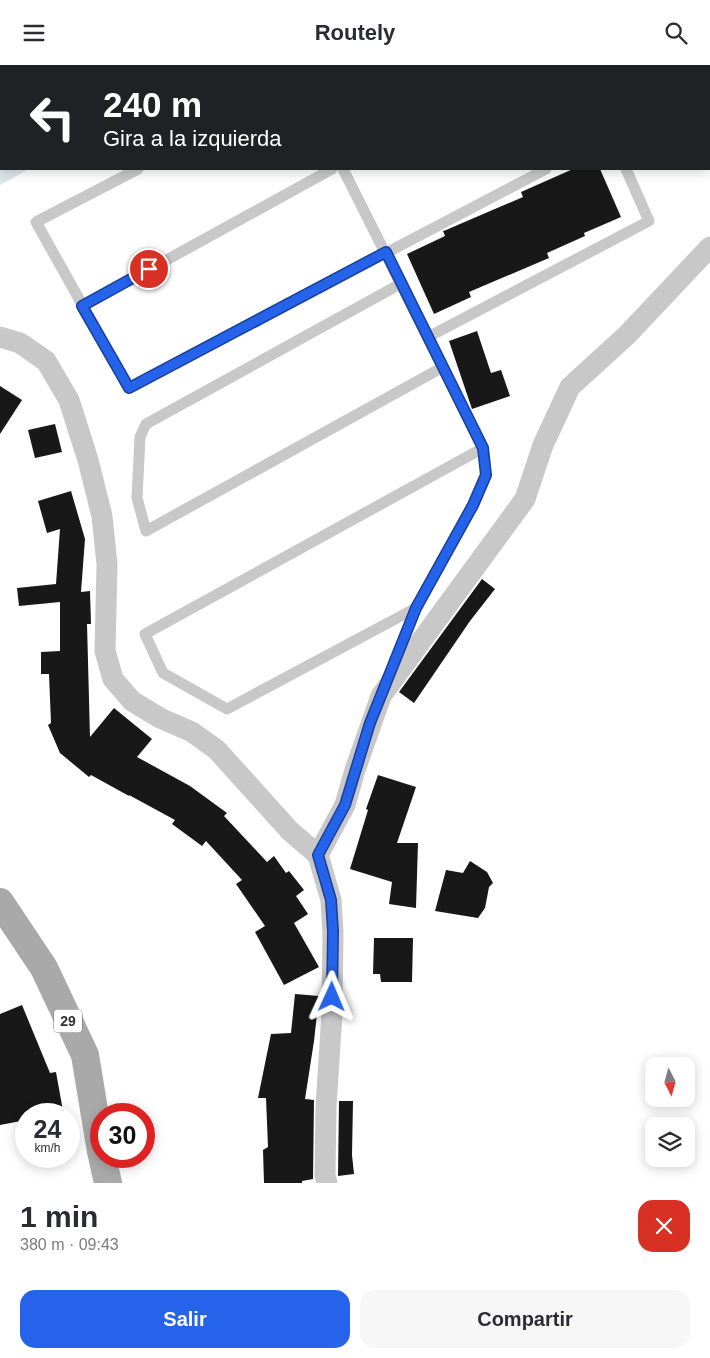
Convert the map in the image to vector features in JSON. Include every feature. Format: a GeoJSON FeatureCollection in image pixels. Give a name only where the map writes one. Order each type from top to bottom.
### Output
{"type":"FeatureCollection","features":[{"type":"Feature","properties":{"kind":"main road","name":"29"},"geometry":{"type":"LineString","coordinates":[[0,902],[44,968],[85,1055],[93,1103]]}},
{"type":"Feature","properties":{"kind":"main road"},"geometry":{"type":"LineString","coordinates":[[105,1168],[108,1183]]}},
{"type":"Feature","properties":{"kind":"street"},"geometry":{"type":"LineString","coordinates":[[318,855],[345,805],[361,751],[381,696],[525,499],[543,445],[570,387],[627,335],[710,247]]}},
{"type":"Feature","properties":{"kind":"street"},"geometry":{"type":"LineString","coordinates":[[0,337],[20,343],[46,361],[68,400],[80,434],[102,516],[107,565],[105,651],[113,679],[132,701],[160,718],[192,732],[217,750],[290,831],[318,855],[331,900],[333,931],[332,1013],[326,1107],[326,1183]]}},
{"type":"Feature","properties":{"kind":"lane"},"geometry":{"type":"LineString","coordinates":[[136,170],[36,222],[129,388],[544,170]]}},
{"type":"Feature","properties":{"kind":"lane"},"geometry":{"type":"LineString","coordinates":[[82,306],[330,170]]}},
{"type":"Feature","properties":{"kind":"lane"},"geometry":{"type":"LineString","coordinates":[[345,170],[483,448],[486,475],[473,505],[416,608],[381,696]]}},
{"type":"Feature","properties":{"kind":"lane"},"geometry":{"type":"LineString","coordinates":[[428,337],[650,221],[626,170]]}},
{"type":"Feature","properties":{"kind":"lane"},"geometry":{"type":"LineString","coordinates":[[402,283],[146,423],[140,437],[137,498],[146,531],[443,367]]}},
{"type":"Feature","properties":{"kind":"lane"},"geometry":{"type":"LineString","coordinates":[[416,608],[227,709],[163,673],[145,634],[483,448]]}},
{"type":"Feature","properties":{"kind":"shaded area"},"geometry":{"type":"Polygon","coordinates":[[[0,170],[27,170],[0,185],[0,170]]]}},
{"type":"Feature","properties":{"kind":"building"},"geometry":{"type":"Polygon","coordinates":[[[571,170],[600,170],[621,217],[584,233],[585,236],[547,253],[549,258],[469,292],[471,297],[434,314],[407,254],[445,236],[443,231],[523,197],[521,192],[571,170]]]}},
{"type":"Feature","properties":{"kind":"building"},"geometry":{"type":"Polygon","coordinates":[[[477,331],[491,373],[501,370],[510,396],[472,409],[449,341],[477,331]]]}},
{"type":"Feature","properties":{"kind":"building"},"geometry":{"type":"Polygon","coordinates":[[[0,386],[22,400],[0,434],[0,386]]]}},
{"type":"Feature","properties":{"kind":"building"},"geometry":{"type":"Polygon","coordinates":[[[55,424],[62,452],[35,458],[28,430],[55,424]]]}},
{"type":"Feature","properties":{"kind":"building"},"geometry":{"type":"Polygon","coordinates":[[[71,491],[85,539],[81,592],[90,591],[91,624],[87,624],[90,737],[114,708],[152,739],[137,757],[190,786],[227,813],[224,816],[267,862],[274,856],[286,873],[289,871],[304,890],[296,896],[308,914],[294,923],[319,967],[284,985],[255,932],[265,926],[236,884],[242,880],[206,841],[202,846],[172,824],[175,820],[91,775],[89,777],[60,753],[48,725],[51,723],[49,674],[41,674],[41,652],[60,651],[60,602],[19,606],[17,588],[56,584],[60,529],[47,533],[38,501],[71,491]]]}},
{"type":"Feature","properties":{"kind":"building"},"geometry":{"type":"Polygon","coordinates":[[[482,579],[495,589],[470,621],[414,703],[399,692],[482,579]]]}},
{"type":"Feature","properties":{"kind":"building"},"geometry":{"type":"Polygon","coordinates":[[[378,775],[416,787],[397,843],[418,843],[416,908],[389,904],[392,882],[350,869],[368,810],[366,809],[378,775]]]}},
{"type":"Feature","properties":{"kind":"building"},"geometry":{"type":"Polygon","coordinates":[[[470,861],[487,872],[493,883],[489,887],[485,908],[478,918],[435,911],[446,870],[463,873],[470,861]]]}},
{"type":"Feature","properties":{"kind":"building"},"geometry":{"type":"Polygon","coordinates":[[[374,938],[413,938],[412,982],[381,982],[380,974],[373,974],[374,938]]]}},
{"type":"Feature","properties":{"kind":"building"},"geometry":{"type":"Polygon","coordinates":[[[295,994],[319,996],[305,1099],[314,1100],[313,1179],[302,1181],[302,1183],[264,1183],[263,1150],[268,1147],[266,1098],[258,1098],[271,1034],[291,1033],[295,994]]]}},
{"type":"Feature","properties":{"kind":"building"},"geometry":{"type":"Polygon","coordinates":[[[22,1005],[50,1073],[56,1072],[62,1103],[15,1103],[15,1122],[0,1125],[0,1014],[22,1005]]]}},
{"type":"Feature","properties":{"kind":"building"},"geometry":{"type":"Polygon","coordinates":[[[339,1101],[353,1101],[352,1155],[354,1174],[338,1176],[339,1101]]]}},
{"type":"Feature","properties":{"kind":"route"},"geometry":{"type":"LineString","coordinates":[[149,269],[82,306],[129,388],[386,252],[483,448],[486,475],[473,505],[416,608],[370,723],[345,805],[318,855],[331,900],[333,931],[332,997]]}}]}
